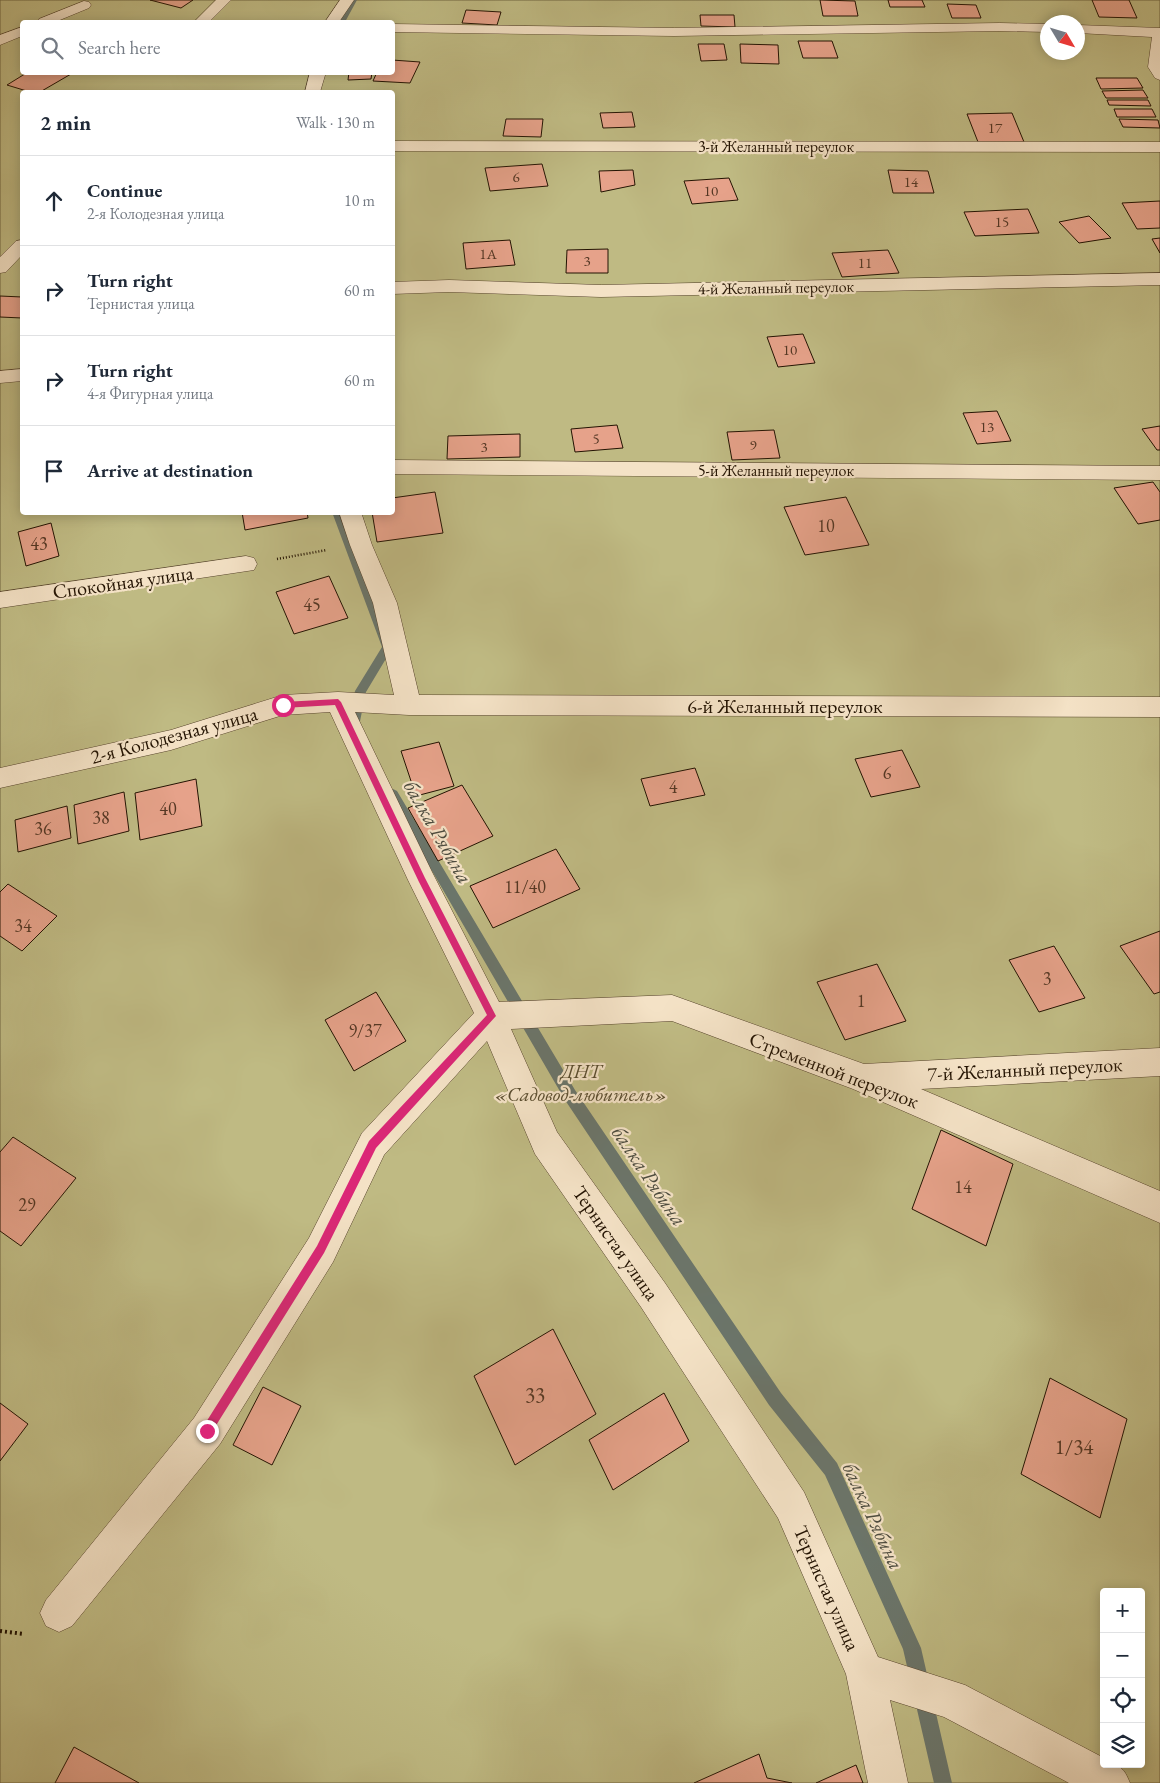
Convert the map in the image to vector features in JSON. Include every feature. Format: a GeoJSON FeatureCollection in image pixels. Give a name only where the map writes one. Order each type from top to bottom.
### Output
{"type":"FeatureCollection","features":[{"type":"Feature","properties":{"kind":"street"},"geometry":{"type":"LineString","coordinates":[[203,20],[224,0]]}},
{"type":"Feature","properties":{"kind":"street"},"geometry":{"type":"LineString","coordinates":[[333,20],[347,0]]}},
{"type":"Feature","properties":{"kind":"street"},"geometry":{"type":"LineString","coordinates":[[49,20],[84,5]]}},
{"type":"Feature","properties":{"kind":"street"},"geometry":{"type":"LineString","coordinates":[[395,28],[674,32],[1040,28]]}},
{"type":"Feature","properties":{"kind":"street"},"geometry":{"type":"LineString","coordinates":[[1085,29],[1159,32],[1156,67],[1160,75]]}},
{"type":"Feature","properties":{"kind":"street"},"geometry":{"type":"LineString","coordinates":[[0,41],[20,32]]}},
{"type":"Feature","properties":{"kind":"street"},"geometry":{"type":"LineString","coordinates":[[314,90],[317,75]]}},
{"type":"Feature","properties":{"kind":"street","name":"3-й Желанный переулок"},"geometry":{"type":"LineString","coordinates":[[395,146],[1160,147]]}},
{"type":"Feature","properties":{"kind":"street"},"geometry":{"type":"LineString","coordinates":[[0,268],[20,247]]}},
{"type":"Feature","properties":{"kind":"street","name":"4-й Желанный переулок"},"geometry":{"type":"LineString","coordinates":[[395,288],[449,286],[601,291],[1160,278]]}},
{"type":"Feature","properties":{"kind":"street"},"geometry":{"type":"LineString","coordinates":[[0,377],[20,375]]}},
{"type":"Feature","properties":{"kind":"street","name":"5-й Желанный переулок"},"geometry":{"type":"LineString","coordinates":[[395,467],[1160,473]]}},
{"type":"Feature","properties":{"kind":"street"},"geometry":{"type":"LineString","coordinates":[[351,515],[361,545],[386,602],[410,705]]}},
{"type":"Feature","properties":{"kind":"street","name":"Спокойная улица"},"geometry":{"type":"LineString","coordinates":[[0,600],[246,564]]}},
{"type":"Feature","properties":{"kind":"street","name":"2-я Колодезная улица"},"geometry":{"type":"LineString","coordinates":[[0,778],[171,740],[283,705],[338,702],[410,705]]}},
{"type":"Feature","properties":{"kind":"street","name":"Тернистая улица"},"geometry":{"type":"LineString","coordinates":[[338,702],[422,880],[492,1016],[546,1143],[653,1295],[791,1505],[865,1673],[888,1783]]}},
{"type":"Feature","properties":{"kind":"street","name":"6-й Желанный переулок"},"geometry":{"type":"LineString","coordinates":[[410,705],[1160,707]]}},
{"type":"Feature","properties":{"kind":"street","name":"Стременной переулок"},"geometry":{"type":"LineString","coordinates":[[492,1016],[672,1008],[860,1077],[1160,1207]]}},
{"type":"Feature","properties":{"kind":"street"},"geometry":{"type":"LineString","coordinates":[[60,1614],[207,1431],[321,1250],[373,1144],[492,1016]]}},
{"type":"Feature","properties":{"kind":"street","name":"7-й Желанный переулок"},"geometry":{"type":"LineString","coordinates":[[860,1077],[1160,1062]]}},
{"type":"Feature","properties":{"kind":"street"},"geometry":{"type":"LineString","coordinates":[[865,1673],[951,1699],[1110,1783]]}},
{"type":"Feature","properties":{"kind":"path"},"geometry":{"type":"LineString","coordinates":[[246,564],[361,545]]}},
{"type":"Feature","properties":{"kind":"green space","name":"ДНТ «Садовод-любитель»"},"geometry":{"type":"Polygon","coordinates":[[[0,0],[1160,0],[1160,1783],[0,1783],[0,0]]]}},
{"type":"Feature","properties":{"kind":"building"},"geometry":{"type":"Polygon","coordinates":[[[150,0],[193,0],[181,8],[150,0]]]}},
{"type":"Feature","properties":{"kind":"building"},"geometry":{"type":"Polygon","coordinates":[[[820,0],[855,1],[858,16],[823,16],[820,0]]]}},
{"type":"Feature","properties":{"kind":"building"},"geometry":{"type":"Polygon","coordinates":[[[888,0],[922,0],[925,7],[890,7],[888,0]]]}},
{"type":"Feature","properties":{"kind":"building"},"geometry":{"type":"Polygon","coordinates":[[[1092,0],[1129,0],[1137,18],[1099,17],[1092,0]]]}},
{"type":"Feature","properties":{"kind":"building"},"geometry":{"type":"Polygon","coordinates":[[[947,4],[976,5],[981,18],[952,18],[947,4]]]}},
{"type":"Feature","properties":{"kind":"building"},"geometry":{"type":"Polygon","coordinates":[[[466,10],[501,12],[497,25],[462,23],[466,10]]]}},
{"type":"Feature","properties":{"kind":"building"},"geometry":{"type":"Polygon","coordinates":[[[700,15],[734,15],[735,27],[701,26],[700,15]]]}},
{"type":"Feature","properties":{"kind":"building"},"geometry":{"type":"Polygon","coordinates":[[[798,41],[832,41],[838,58],[803,58],[798,41]]]}},
{"type":"Feature","properties":{"kind":"building"},"geometry":{"type":"Polygon","coordinates":[[[698,44],[724,44],[727,60],[701,61],[698,44]]]}},
{"type":"Feature","properties":{"kind":"building"},"geometry":{"type":"Polygon","coordinates":[[[740,44],[778,45],[779,64],[741,63],[740,44]]]}},
{"type":"Feature","properties":{"kind":"building"},"geometry":{"type":"Polygon","coordinates":[[[395,60],[420,62],[410,83],[373,81],[376,75],[395,75],[395,60]]]}},
{"type":"Feature","properties":{"kind":"building"},"geometry":{"type":"Polygon","coordinates":[[[23,75],[69,75],[43,90],[23,90],[7,85],[23,75]]]}},
{"type":"Feature","properties":{"kind":"building"},"geometry":{"type":"Polygon","coordinates":[[[349,75],[372,75],[371,79],[348,80],[349,75]]]}},
{"type":"Feature","properties":{"kind":"building"},"geometry":{"type":"Polygon","coordinates":[[[1096,78],[1137,78],[1143,88],[1101,89],[1096,78]]]}},
{"type":"Feature","properties":{"kind":"building"},"geometry":{"type":"Polygon","coordinates":[[[1143,90],[1148,98],[1106,98],[1102,91],[1143,90]]]}},
{"type":"Feature","properties":{"kind":"building"},"geometry":{"type":"Polygon","coordinates":[[[1107,100],[1148,100],[1151,106],[1109,105],[1107,100]]]}},
{"type":"Feature","properties":{"kind":"building"},"geometry":{"type":"Polygon","coordinates":[[[1114,109],[1152,109],[1156,117],[1117,117],[1114,109]]]}},
{"type":"Feature","properties":{"kind":"building"},"geometry":{"type":"Polygon","coordinates":[[[632,112],[635,127],[603,128],[600,113],[632,112]]]}},
{"type":"Feature","properties":{"kind":"building"},"geometry":{"type":"Polygon","coordinates":[[[1012,113],[1024,142],[978,142],[967,114],[1012,113]]]}},
{"type":"Feature","properties":{"kind":"building"},"geometry":{"type":"Polygon","coordinates":[[[506,119],[543,119],[541,137],[503,136],[506,119]]]}},
{"type":"Feature","properties":{"kind":"building"},"geometry":{"type":"Polygon","coordinates":[[[1119,119],[1158,120],[1160,128],[1123,127],[1119,119]]]}},
{"type":"Feature","properties":{"kind":"building"},"geometry":{"type":"Polygon","coordinates":[[[542,164],[548,186],[490,191],[485,168],[542,164]]]}},
{"type":"Feature","properties":{"kind":"building"},"geometry":{"type":"Polygon","coordinates":[[[633,170],[635,185],[601,192],[599,171],[633,170]]]}},
{"type":"Feature","properties":{"kind":"building"},"geometry":{"type":"Polygon","coordinates":[[[888,170],[928,171],[934,193],[893,193],[888,170]]]}},
{"type":"Feature","properties":{"kind":"building"},"geometry":{"type":"Polygon","coordinates":[[[729,178],[738,200],[692,204],[684,181],[729,178]]]}},
{"type":"Feature","properties":{"kind":"building"},"geometry":{"type":"Polygon","coordinates":[[[1160,201],[1160,228],[1137,229],[1122,203],[1160,201]]]}},
{"type":"Feature","properties":{"kind":"building"},"geometry":{"type":"Polygon","coordinates":[[[1028,209],[1039,233],[975,236],[964,212],[1028,209]]]}},
{"type":"Feature","properties":{"kind":"building"},"geometry":{"type":"Polygon","coordinates":[[[1089,216],[1111,238],[1079,243],[1059,222],[1089,216]]]}},
{"type":"Feature","properties":{"kind":"building"},"geometry":{"type":"Polygon","coordinates":[[[1160,238],[1160,253],[1152,239],[1160,238]]]}},
{"type":"Feature","properties":{"kind":"building"},"geometry":{"type":"Polygon","coordinates":[[[510,240],[515,265],[466,269],[463,243],[510,240]]]}},
{"type":"Feature","properties":{"kind":"building"},"geometry":{"type":"Polygon","coordinates":[[[608,249],[608,273],[566,273],[567,250],[608,249]]]}},
{"type":"Feature","properties":{"kind":"building"},"geometry":{"type":"Polygon","coordinates":[[[888,250],[899,273],[842,277],[832,253],[888,250]]]}},
{"type":"Feature","properties":{"kind":"building"},"geometry":{"type":"Polygon","coordinates":[[[0,296],[20,297],[20,318],[0,317],[0,296]]]}},
{"type":"Feature","properties":{"kind":"building"},"geometry":{"type":"Polygon","coordinates":[[[803,334],[815,363],[778,367],[767,337],[803,334]]]}},
{"type":"Feature","properties":{"kind":"building"},"geometry":{"type":"Polygon","coordinates":[[[997,411],[1011,441],[977,444],[963,413],[997,411]]]}},
{"type":"Feature","properties":{"kind":"building"},"geometry":{"type":"Polygon","coordinates":[[[617,425],[623,448],[575,452],[571,429],[617,425]]]}},
{"type":"Feature","properties":{"kind":"building"},"geometry":{"type":"Polygon","coordinates":[[[1160,426],[1160,450],[1157,450],[1142,429],[1160,426]]]}},
{"type":"Feature","properties":{"kind":"building"},"geometry":{"type":"Polygon","coordinates":[[[774,430],[780,458],[732,460],[727,432],[774,430]]]}},
{"type":"Feature","properties":{"kind":"building"},"geometry":{"type":"Polygon","coordinates":[[[520,434],[520,457],[447,459],[448,436],[520,434]]]}},
{"type":"Feature","properties":{"kind":"building"},"geometry":{"type":"Polygon","coordinates":[[[1153,482],[1160,492],[1160,520],[1138,524],[1114,488],[1153,482]]]}},
{"type":"Feature","properties":{"kind":"building"},"geometry":{"type":"Polygon","coordinates":[[[435,492],[443,533],[377,542],[372,515],[395,515],[395,498],[435,492]]]}},
{"type":"Feature","properties":{"kind":"building"},"geometry":{"type":"Polygon","coordinates":[[[846,497],[869,545],[805,555],[784,507],[846,497]]]}},
{"type":"Feature","properties":{"kind":"building"},"geometry":{"type":"Polygon","coordinates":[[[242,515],[308,515],[308,518],[245,530],[242,515]]]}},
{"type":"Feature","properties":{"kind":"building"},"geometry":{"type":"Polygon","coordinates":[[[51,523],[59,556],[26,566],[18,532],[51,523]]]}},
{"type":"Feature","properties":{"kind":"building"},"geometry":{"type":"Polygon","coordinates":[[[329,576],[348,618],[294,634],[276,592],[329,576]]]}},
{"type":"Feature","properties":{"kind":"building"},"geometry":{"type":"Polygon","coordinates":[[[439,742],[454,786],[416,796],[401,751],[439,742]]]}},
{"type":"Feature","properties":{"kind":"building"},"geometry":{"type":"Polygon","coordinates":[[[902,750],[920,787],[871,797],[855,759],[902,750]]]}},
{"type":"Feature","properties":{"kind":"building"},"geometry":{"type":"Polygon","coordinates":[[[695,768],[705,795],[650,806],[641,779],[695,768]]]}},
{"type":"Feature","properties":{"kind":"building"},"geometry":{"type":"Polygon","coordinates":[[[196,779],[202,826],[140,840],[135,793],[196,779]]]}},
{"type":"Feature","properties":{"kind":"building"},"geometry":{"type":"Polygon","coordinates":[[[462,785],[493,836],[438,861],[408,808],[462,785]]]}},
{"type":"Feature","properties":{"kind":"building"},"geometry":{"type":"Polygon","coordinates":[[[124,792],[129,831],[78,844],[74,805],[124,792]]]}},
{"type":"Feature","properties":{"kind":"building"},"geometry":{"type":"Polygon","coordinates":[[[67,806],[71,838],[18,852],[15,820],[67,806]]]}},
{"type":"Feature","properties":{"kind":"building"},"geometry":{"type":"Polygon","coordinates":[[[556,849],[580,889],[493,928],[470,886],[556,849]]]}},
{"type":"Feature","properties":{"kind":"building"},"geometry":{"type":"Polygon","coordinates":[[[8,884],[57,916],[22,951],[0,936],[0,892],[8,884]]]}},
{"type":"Feature","properties":{"kind":"building"},"geometry":{"type":"Polygon","coordinates":[[[1160,931],[1160,992],[1154,994],[1120,946],[1160,931]]]}},
{"type":"Feature","properties":{"kind":"building"},"geometry":{"type":"Polygon","coordinates":[[[1054,946],[1085,998],[1039,1012],[1009,960],[1054,946]]]}},
{"type":"Feature","properties":{"kind":"building"},"geometry":{"type":"Polygon","coordinates":[[[877,964],[906,1021],[845,1040],[817,982],[877,964]]]}},
{"type":"Feature","properties":{"kind":"building"},"geometry":{"type":"Polygon","coordinates":[[[376,992],[406,1041],[354,1071],[325,1020],[376,992]]]}},
{"type":"Feature","properties":{"kind":"building"},"geometry":{"type":"Polygon","coordinates":[[[941,1130],[1013,1164],[986,1246],[912,1209],[941,1130]]]}},
{"type":"Feature","properties":{"kind":"building"},"geometry":{"type":"Polygon","coordinates":[[[13,1137],[76,1178],[21,1246],[0,1231],[0,1152],[13,1137]]]}},
{"type":"Feature","properties":{"kind":"building"},"geometry":{"type":"Polygon","coordinates":[[[553,1329],[596,1414],[515,1465],[474,1376],[553,1329]]]}},
{"type":"Feature","properties":{"kind":"building"},"geometry":{"type":"Polygon","coordinates":[[[1050,1378],[1127,1419],[1100,1518],[1021,1474],[1050,1378]]]}},
{"type":"Feature","properties":{"kind":"building"},"geometry":{"type":"Polygon","coordinates":[[[263,1387],[301,1406],[272,1465],[233,1445],[263,1387]]]}},
{"type":"Feature","properties":{"kind":"building"},"geometry":{"type":"Polygon","coordinates":[[[664,1393],[689,1441],[613,1490],[589,1440],[664,1393]]]}},
{"type":"Feature","properties":{"kind":"building"},"geometry":{"type":"Polygon","coordinates":[[[0,1403],[28,1424],[0,1461],[0,1403]]]}},
{"type":"Feature","properties":{"kind":"building"},"geometry":{"type":"Polygon","coordinates":[[[74,1747],[139,1783],[55,1783],[74,1747]]]}},
{"type":"Feature","properties":{"kind":"building"},"geometry":{"type":"Polygon","coordinates":[[[759,1754],[767,1778],[792,1783],[694,1783],[759,1754]]]}},
{"type":"Feature","properties":{"kind":"building"},"geometry":{"type":"Polygon","coordinates":[[[856,1765],[863,1783],[816,1783],[856,1765]]]}},
{"type":"Feature","properties":{"kind":"waterway","name":"балка Рябина"},"geometry":{"type":"LineString","coordinates":[[343,20],[354,0]]}},
{"type":"Feature","properties":{"kind":"waterway","name":"балка Рябина"},"geometry":{"type":"LineString","coordinates":[[338,515],[388,647],[361,691],[353,727],[355,730]]}},
{"type":"Feature","properties":{"kind":"waterway","name":"балка Рябина"},"geometry":{"type":"LineString","coordinates":[[393,794],[570,1095],[775,1399],[831,1469],[912,1648],[943,1783]]}},
{"type":"Feature","properties":{"kind":"route"},"geometry":{"type":"LineString","coordinates":[[207,1431],[321,1250],[373,1144],[492,1016],[422,880],[338,702],[283,705]]}}]}
